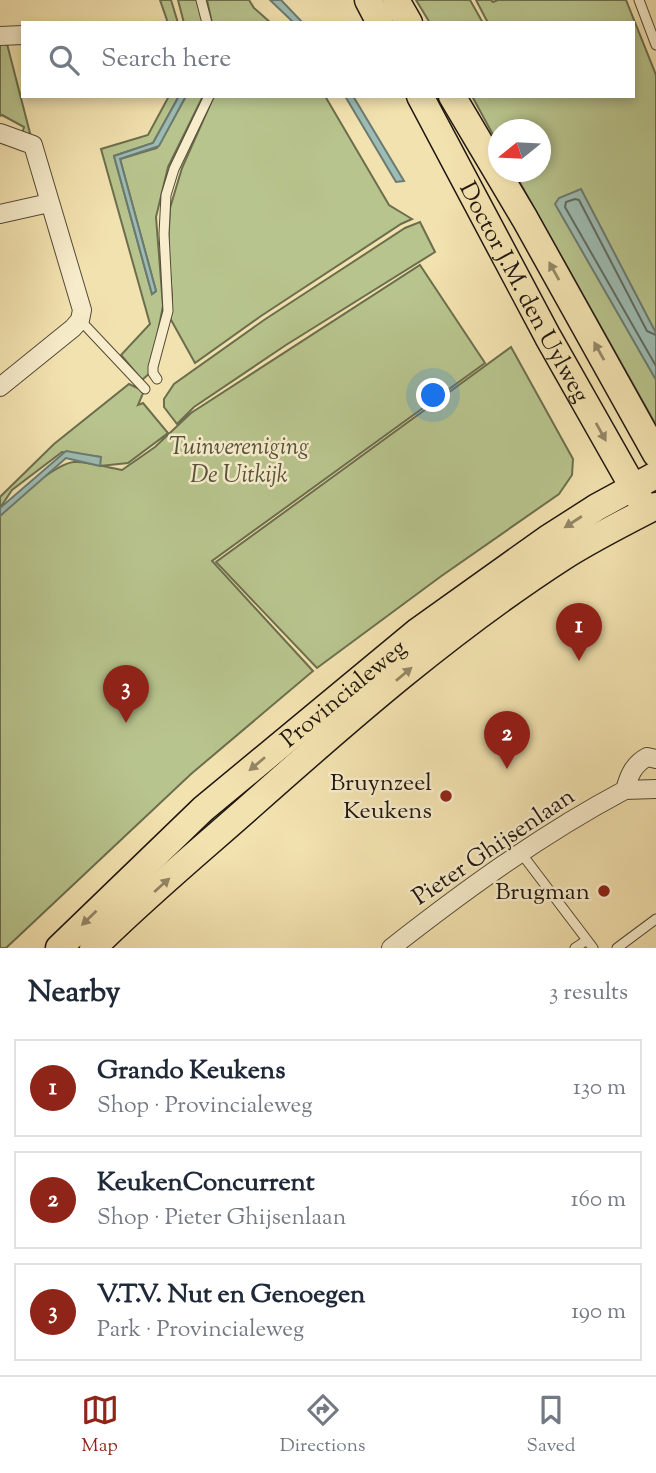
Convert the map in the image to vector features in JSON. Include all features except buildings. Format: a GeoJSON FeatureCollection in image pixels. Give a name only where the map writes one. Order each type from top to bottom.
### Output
{"type":"FeatureCollection","features":[{"type":"Feature","properties":{"kind":"main road"},"geometry":{"type":"LineString","coordinates":[[368,0],[379,21]]}},
{"type":"Feature","properties":{"kind":"main road"},"geometry":{"type":"LineString","coordinates":[[396,0],[408,21]]}},
{"type":"Feature","properties":{"kind":"main road","name":"Doctor J.M. den Uylweg"},"geometry":{"type":"LineString","coordinates":[[420,98],[632,488],[653,514]]}},
{"type":"Feature","properties":{"kind":"main road","name":"Doctor J.M. den Uylweg"},"geometry":{"type":"LineString","coordinates":[[453,98],[525,219],[656,454]]}},
{"type":"Feature","properties":{"kind":"main road","name":"Provincialeweg"},"geometry":{"type":"LineString","coordinates":[[59,948],[203,809],[418,631],[547,539],[597,507],[656,475]]}},
{"type":"Feature","properties":{"kind":"main road","name":"Provincialeweg"},"geometry":{"type":"LineString","coordinates":[[93,948],[319,745],[414,666],[525,582],[609,530],[653,514]]}},
{"type":"Feature","properties":{"kind":"street"},"geometry":{"type":"LineString","coordinates":[[0,36],[21,35]]}},
{"type":"Feature","properties":{"kind":"street"},"geometry":{"type":"LineString","coordinates":[[0,133],[33,145],[82,310],[80,320],[0,387]]}},
{"type":"Feature","properties":{"kind":"street"},"geometry":{"type":"LineString","coordinates":[[0,214],[50,203]]}},
{"type":"Feature","properties":{"kind":"street"},"geometry":{"type":"LineString","coordinates":[[625,790],[638,761],[648,757],[656,759]]}},
{"type":"Feature","properties":{"kind":"street","name":"Pieter Ghijsenlaan"},"geometry":{"type":"LineString","coordinates":[[391,948],[440,909],[581,814],[625,790],[656,789]]}},
{"type":"Feature","properties":{"kind":"lane"},"geometry":{"type":"LineString","coordinates":[[201,0],[206,21]]}},
{"type":"Feature","properties":{"kind":"lane"},"geometry":{"type":"LineString","coordinates":[[639,0],[656,45]]}},
{"type":"Feature","properties":{"kind":"lane"},"geometry":{"type":"LineString","coordinates":[[157,379],[153,367],[168,311],[164,234],[166,195],[174,169],[208,98]]}},
{"type":"Feature","properties":{"kind":"lane"},"geometry":{"type":"LineString","coordinates":[[80,320],[145,389]]}},
{"type":"Feature","properties":{"kind":"lane"},"geometry":{"type":"LineString","coordinates":[[522,853],[593,948]]}},
{"type":"Feature","properties":{"kind":"lane"},"geometry":{"type":"LineString","coordinates":[[617,948],[656,919]]}},
{"type":"Feature","properties":{"kind":"lane"},"geometry":{"type":"LineString","coordinates":[[575,948],[587,940]]}},
{"type":"Feature","properties":{"kind":"green space"},"geometry":{"type":"Polygon","coordinates":[[[160,0],[171,0],[177,21],[167,21],[160,0]]]}},
{"type":"Feature","properties":{"kind":"green space"},"geometry":{"type":"Polygon","coordinates":[[[178,0],[198,0],[203,21],[183,21],[178,0]]]}},
{"type":"Feature","properties":{"kind":"green space"},"geometry":{"type":"Polygon","coordinates":[[[207,0],[249,0],[269,21],[212,21],[207,0]]]}},
{"type":"Feature","properties":{"kind":"green space"},"geometry":{"type":"Polygon","coordinates":[[[416,0],[470,0],[482,21],[429,21],[416,0]]]}},
{"type":"Feature","properties":{"kind":"green space"},"geometry":{"type":"Polygon","coordinates":[[[476,0],[626,0],[634,21],[487,21],[476,0]]]}},
{"type":"Feature","properties":{"kind":"green space"},"geometry":{"type":"Polygon","coordinates":[[[635,22],[656,75],[656,425],[520,182],[551,182],[551,119],[488,119],[488,126],[473,98],[635,98],[635,22]]]}},
{"type":"Feature","properties":{"kind":"green space"},"geometry":{"type":"Polygon","coordinates":[[[6,40],[31,137],[22,134],[24,127],[0,116],[0,41],[6,40]]]}},
{"type":"Feature","properties":{"kind":"green space"},"geometry":{"type":"Polygon","coordinates":[[[168,98],[178,98],[153,143],[114,156],[152,294],[156,291],[120,159],[157,148],[185,98],[202,98],[168,167],[156,217],[163,306],[150,373],[142,380],[121,355],[150,324],[101,149],[148,135],[168,98]]]}},
{"type":"Feature","properties":{"kind":"green space"},"geometry":{"type":"Polygon","coordinates":[[[213,98],[326,98],[389,205],[412,219],[261,316],[195,363],[170,318],[170,208],[182,168],[213,98]]]}},
{"type":"Feature","properties":{"kind":"green space"},"geometry":{"type":"Polygon","coordinates":[[[420,222],[435,252],[286,345],[194,407],[177,424],[164,407],[164,399],[174,384],[264,320],[405,228],[420,222]]]}},
{"type":"Feature","properties":{"kind":"green space","name":"Tuinvereniging De Uitkijk"},"geometry":{"type":"Polygon","coordinates":[[[420,265],[485,363],[212,561],[313,671],[191,774],[6,948],[0,948],[0,516],[35,484],[66,464],[85,463],[122,470],[155,447],[191,413],[420,265]]]}},
{"type":"Feature","properties":{"kind":"green space"},"geometry":{"type":"Polygon","coordinates":[[[511,347],[573,459],[572,475],[559,494],[317,668],[216,562],[511,347]]]}},
{"type":"Feature","properties":{"kind":"green space"},"geometry":{"type":"Polygon","coordinates":[[[129,384],[144,391],[138,405],[143,403],[168,433],[128,463],[100,466],[100,457],[62,452],[12,490],[0,508],[0,497],[54,444],[129,384]]]}},
{"type":"Feature","properties":{"kind":"water"},"geometry":{"type":"Polygon","coordinates":[[[270,0],[281,0],[301,21],[292,21],[270,0]]]}},
{"type":"Feature","properties":{"kind":"water"},"geometry":{"type":"Polygon","coordinates":[[[178,98],[185,98],[159,146],[120,159],[156,291],[152,294],[114,156],[153,143],[178,98]]]}},
{"type":"Feature","properties":{"kind":"water"},"geometry":{"type":"Polygon","coordinates":[[[346,98],[354,98],[404,181],[396,182],[346,98]]]}},
{"type":"Feature","properties":{"kind":"water"},"geometry":{"type":"Polygon","coordinates":[[[581,189],[656,333],[656,380],[555,204],[559,198],[581,189]]]}},
{"type":"Feature","properties":{"kind":"water"},"geometry":{"type":"Polygon","coordinates":[[[66,451],[101,457],[100,466],[66,458],[0,516],[0,508],[66,451]]]}},
{"type":"Feature","properties":{"kind":"place","name":"Grando Keukens"},"geometry":{"type":"Point","coordinates":[579,661]}},
{"type":"Feature","properties":{"kind":"place","name":"V.T.V. Nut en Genoegen"},"geometry":{"type":"Point","coordinates":[126,723]}},
{"type":"Feature","properties":{"kind":"place","name":"KeukenConcurrent"},"geometry":{"type":"Point","coordinates":[507,769]}},
{"type":"Feature","properties":{"kind":"place","name":"Bruynzeel Keukens"},"geometry":{"type":"Point","coordinates":[446,796]}},
{"type":"Feature","properties":{"kind":"place","name":"Brugman"},"geometry":{"type":"Point","coordinates":[604,891]}}]}
